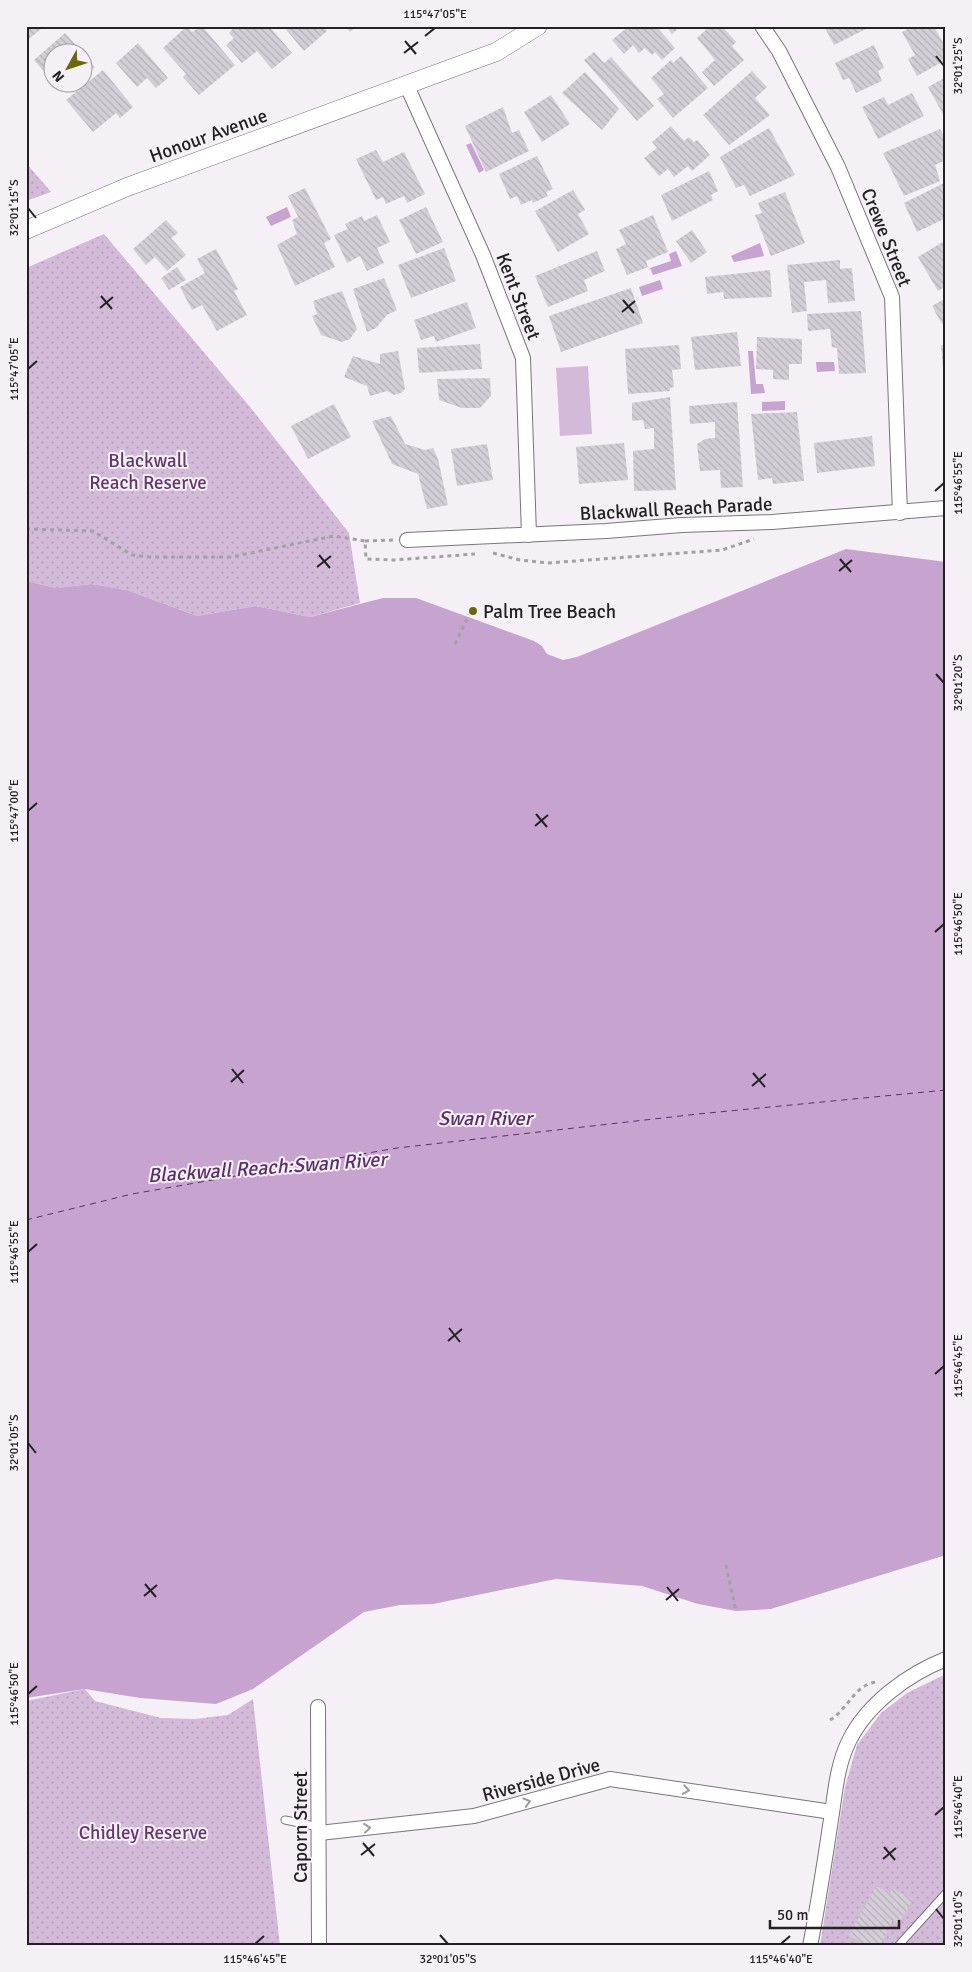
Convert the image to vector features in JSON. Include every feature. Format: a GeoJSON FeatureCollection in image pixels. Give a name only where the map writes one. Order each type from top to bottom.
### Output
{"type":"FeatureCollection","features":[{"type":"Feature","properties":{"kind":"street","name":"Honour Avenue"},"geometry":{"type":"LineString","coordinates":[[26,230],[127,187],[496,52],[538,26]]}},
{"type":"Feature","properties":{"kind":"street","name":"Crewe Street"},"geometry":{"type":"LineString","coordinates":[[762,26],[778,51],[838,167],[892,296],[900,513]]}},
{"type":"Feature","properties":{"kind":"street","name":"Kent Street"},"geometry":{"type":"LineString","coordinates":[[407,86],[483,255],[523,358],[529,535]]}},
{"type":"Feature","properties":{"kind":"street","name":"Blackwall Reach Parade"},"geometry":{"type":"LineString","coordinates":[[407,540],[772,522],[946,508]]}},
{"type":"Feature","properties":{"kind":"street"},"geometry":{"type":"LineString","coordinates":[[807,1945],[842,1760],[850,1741],[863,1718],[899,1686],[946,1659]]}},
{"type":"Feature","properties":{"kind":"street","name":"Caporn Street"},"geometry":{"type":"LineString","coordinates":[[318,1707],[320,1946]]}},
{"type":"Feature","properties":{"kind":"street","name":"Riverside Drive"},"geometry":{"type":"LineString","coordinates":[[319,1830],[474,1816],[610,1778],[832,1812]]}},
{"type":"Feature","properties":{"kind":"lane"},"geometry":{"type":"LineString","coordinates":[[285,1820],[319,1830]]}},
{"type":"Feature","properties":{"kind":"lane"},"geometry":{"type":"LineString","coordinates":[[898,1946],[946,1893]]}},
{"type":"Feature","properties":{"kind":"path"},"geometry":{"type":"LineString","coordinates":[[365,541],[407,540]]}},
{"type":"Feature","properties":{"kind":"path"},"geometry":{"type":"LineString","coordinates":[[455,644],[471,610]]}},
{"type":"Feature","properties":{"kind":"path"},"geometry":{"type":"LineString","coordinates":[[726,1565],[736,1611]]}},
{"type":"Feature","properties":{"kind":"path"},"geometry":{"type":"LineString","coordinates":[[830,1720],[848,1700],[873,1682]]}},
{"type":"Feature","properties":{"kind":"green space"},"geometry":{"type":"Polygon","coordinates":[[[26,163],[51,192],[26,201],[26,163]]]}},
{"type":"Feature","properties":{"kind":"green space","name":"Blackwall Reach Reserve"},"geometry":{"type":"Polygon","coordinates":[[[104,234],[250,407],[349,533],[360,603],[310,617],[256,606],[197,616],[127,590],[91,584],[56,588],[26,581],[26,268],[104,234]]]}},
{"type":"Feature","properties":{"kind":"green space"},"geometry":{"type":"Polygon","coordinates":[[[588,366],[592,434],[560,436],[556,368],[588,366]]]}},
{"type":"Feature","properties":{"kind":"green space"},"geometry":{"type":"Polygon","coordinates":[[[946,1674],[946,1946],[820,1946],[845,1787],[857,1745],[881,1713],[907,1693],[946,1674]]]}},
{"type":"Feature","properties":{"kind":"green space","name":"Chidley Reserve"},"geometry":{"type":"Polygon","coordinates":[[[85,1689],[95,1701],[161,1718],[195,1719],[228,1715],[253,1699],[280,1946],[26,1946],[26,1701],[85,1689]]]}},
{"type":"Feature","properties":{"kind":"water"},"geometry":{"type":"Polygon","coordinates":[[[471,143],[484,170],[479,173],[466,145],[471,143]]]}},
{"type":"Feature","properties":{"kind":"water"},"geometry":{"type":"Polygon","coordinates":[[[287,207],[291,217],[271,226],[266,217],[287,207]]]}},
{"type":"Feature","properties":{"kind":"water"},"geometry":{"type":"Polygon","coordinates":[[[760,243],[764,256],[734,262],[731,256],[760,243]]]}},
{"type":"Feature","properties":{"kind":"water"},"geometry":{"type":"Polygon","coordinates":[[[676,251],[682,266],[653,275],[650,268],[671,261],[669,254],[676,251]]]}},
{"type":"Feature","properties":{"kind":"water"},"geometry":{"type":"Polygon","coordinates":[[[660,280],[663,289],[642,296],[639,287],[660,280]]]}},
{"type":"Feature","properties":{"kind":"water"},"geometry":{"type":"Polygon","coordinates":[[[748,351],[753,351],[756,384],[763,384],[765,393],[751,394],[748,351]]]}},
{"type":"Feature","properties":{"kind":"water"},"geometry":{"type":"Polygon","coordinates":[[[816,362],[834,362],[835,371],[817,372],[816,362]]]}},
{"type":"Feature","properties":{"kind":"water"},"geometry":{"type":"Polygon","coordinates":[[[785,401],[785,410],[762,411],[762,402],[785,401]]]}},
{"type":"Feature","properties":{"kind":"water","name":"Swan River"},"geometry":{"type":"Polygon","coordinates":[[[846,549],[946,562],[946,1555],[771,1609],[736,1611],[698,1604],[642,1586],[556,1579],[433,1604],[400,1605],[364,1612],[253,1689],[216,1704],[140,1698],[85,1689],[26,1698],[26,581],[56,588],[91,584],[127,590],[197,616],[256,606],[310,617],[383,598],[416,598],[534,641],[542,646],[547,654],[563,660],[577,657],[846,549]]]}},
{"type":"Feature","properties":{"kind":"building"},"geometry":{"type":"Polygon","coordinates":[[[26,26],[45,26],[26,41],[26,26]]]}},
{"type":"Feature","properties":{"kind":"building"},"geometry":{"type":"Polygon","coordinates":[[[187,26],[192,32],[202,26],[235,65],[199,95],[183,77],[186,74],[163,48],[187,26]]]}},
{"type":"Feature","properties":{"kind":"building"},"geometry":{"type":"Polygon","coordinates":[[[235,26],[269,26],[292,53],[272,69],[257,51],[242,63],[226,45],[234,38],[229,33],[235,26]]]}},
{"type":"Feature","properties":{"kind":"building"},"geometry":{"type":"Polygon","coordinates":[[[283,26],[323,26],[327,31],[304,51],[283,26]]]}},
{"type":"Feature","properties":{"kind":"building"},"geometry":{"type":"Polygon","coordinates":[[[345,26],[356,26],[350,32],[345,26]]]}},
{"type":"Feature","properties":{"kind":"building"},"geometry":{"type":"Polygon","coordinates":[[[629,26],[656,26],[675,48],[662,60],[655,52],[652,55],[645,48],[639,53],[633,45],[624,54],[612,40],[629,26]]]}},
{"type":"Feature","properties":{"kind":"building"},"geometry":{"type":"Polygon","coordinates":[[[666,26],[681,26],[672,34],[666,26]]]}},
{"type":"Feature","properties":{"kind":"building"},"geometry":{"type":"Polygon","coordinates":[[[710,26],[722,26],[736,42],[732,46],[744,60],[714,86],[702,72],[715,60],[697,38],[710,26]]]}},
{"type":"Feature","properties":{"kind":"building"},"geometry":{"type":"Polygon","coordinates":[[[824,26],[864,26],[866,29],[834,45],[824,26]]]}},
{"type":"Feature","properties":{"kind":"building"},"geometry":{"type":"Polygon","coordinates":[[[913,26],[934,26],[946,48],[946,60],[917,76],[908,59],[915,55],[902,32],[913,26]]]}},
{"type":"Feature","properties":{"kind":"building"},"geometry":{"type":"Polygon","coordinates":[[[65,33],[73,42],[55,42],[65,33]]]}},
{"type":"Feature","properties":{"kind":"building"},"geometry":{"type":"Polygon","coordinates":[[[138,43],[168,78],[156,88],[147,78],[137,87],[116,63],[138,43]]]}},
{"type":"Feature","properties":{"kind":"building"},"geometry":{"type":"Polygon","coordinates":[[[874,45],[884,68],[878,71],[882,81],[856,93],[849,78],[843,80],[835,63],[874,45]]]}},
{"type":"Feature","properties":{"kind":"building"},"geometry":{"type":"Polygon","coordinates":[[[594,52],[604,63],[611,57],[654,106],[637,121],[584,60],[594,52]]]}},
{"type":"Feature","properties":{"kind":"building"},"geometry":{"type":"Polygon","coordinates":[[[42,53],[42,69],[34,60],[42,53]]]}},
{"type":"Feature","properties":{"kind":"building"},"geometry":{"type":"Polygon","coordinates":[[[681,56],[708,88],[673,118],[657,99],[664,94],[651,78],[671,60],[673,63],[681,56]]]}},
{"type":"Feature","properties":{"kind":"building"},"geometry":{"type":"Polygon","coordinates":[[[103,70],[133,107],[120,118],[116,113],[93,132],[66,100],[76,92],[92,92],[92,79],[103,70]]]}},
{"type":"Feature","properties":{"kind":"building"},"geometry":{"type":"Polygon","coordinates":[[[752,71],[767,87],[755,98],[770,115],[729,145],[703,115],[752,71]]]}},
{"type":"Feature","properties":{"kind":"building"},"geometry":{"type":"Polygon","coordinates":[[[585,72],[619,109],[602,130],[562,93],[585,72]]]}},
{"type":"Feature","properties":{"kind":"building"},"geometry":{"type":"Polygon","coordinates":[[[946,77],[946,113],[943,114],[928,87],[946,77]]]}},
{"type":"Feature","properties":{"kind":"building"},"geometry":{"type":"Polygon","coordinates":[[[912,93],[924,116],[878,139],[862,107],[884,97],[888,105],[912,93]]]}},
{"type":"Feature","properties":{"kind":"building"},"geometry":{"type":"Polygon","coordinates":[[[551,95],[570,124],[542,142],[524,112],[551,95]]]}},
{"type":"Feature","properties":{"kind":"building"},"geometry":{"type":"Polygon","coordinates":[[[503,107],[512,133],[519,130],[529,151],[486,172],[465,126],[503,107]]]}},
{"type":"Feature","properties":{"kind":"building"},"geometry":{"type":"Polygon","coordinates":[[[671,126],[684,141],[689,137],[694,142],[697,140],[710,155],[692,171],[688,166],[674,177],[668,169],[659,176],[644,158],[657,148],[652,142],[671,126]]]}},
{"type":"Feature","properties":{"kind":"building"},"geometry":{"type":"Polygon","coordinates":[[[769,128],[795,175],[750,196],[744,185],[736,188],[720,157],[769,128]]]}},
{"type":"Feature","properties":{"kind":"building"},"geometry":{"type":"Polygon","coordinates":[[[940,129],[946,140],[946,160],[935,165],[940,181],[904,196],[883,153],[940,129]]]}},
{"type":"Feature","properties":{"kind":"building"},"geometry":{"type":"Polygon","coordinates":[[[376,150],[383,162],[404,152],[425,194],[407,203],[404,196],[386,204],[383,197],[376,200],[356,159],[376,150]]]}},
{"type":"Feature","properties":{"kind":"building"},"geometry":{"type":"Polygon","coordinates":[[[537,156],[553,189],[546,192],[548,196],[533,203],[532,200],[521,205],[517,196],[510,199],[499,174],[537,156]]]}},
{"type":"Feature","properties":{"kind":"building"},"geometry":{"type":"Polygon","coordinates":[[[709,171],[718,191],[711,195],[713,200],[672,221],[661,195],[709,171]]]}},
{"type":"Feature","properties":{"kind":"building"},"geometry":{"type":"Polygon","coordinates":[[[946,182],[946,218],[917,232],[904,203],[946,182]]]}},
{"type":"Feature","properties":{"kind":"building"},"geometry":{"type":"Polygon","coordinates":[[[305,188],[331,239],[324,243],[335,267],[295,286],[277,245],[297,234],[292,220],[298,217],[288,196],[305,188]]]}},
{"type":"Feature","properties":{"kind":"building"},"geometry":{"type":"Polygon","coordinates":[[[573,190],[585,210],[578,214],[589,234],[558,252],[535,211],[573,190]]]}},
{"type":"Feature","properties":{"kind":"building"},"geometry":{"type":"Polygon","coordinates":[[[785,192],[805,243],[771,256],[755,215],[762,213],[758,203],[785,192]]]}},
{"type":"Feature","properties":{"kind":"building"},"geometry":{"type":"Polygon","coordinates":[[[426,207],[443,242],[416,254],[399,220],[426,207]]]}},
{"type":"Feature","properties":{"kind":"building"},"geometry":{"type":"Polygon","coordinates":[[[377,215],[390,242],[377,248],[384,263],[367,271],[360,256],[347,263],[334,235],[348,229],[345,224],[362,216],[364,221],[377,215]]]}},
{"type":"Feature","properties":{"kind":"building"},"geometry":{"type":"Polygon","coordinates":[[[653,215],[668,252],[646,261],[648,267],[627,275],[616,249],[626,244],[619,230],[653,215]]]}},
{"type":"Feature","properties":{"kind":"building"},"geometry":{"type":"Polygon","coordinates":[[[166,220],[178,233],[171,238],[186,255],[167,271],[155,257],[146,265],[133,249],[166,220]]]}},
{"type":"Feature","properties":{"kind":"building"},"geometry":{"type":"Polygon","coordinates":[[[692,230],[707,252],[691,263],[676,241],[692,230]]]}},
{"type":"Feature","properties":{"kind":"building"},"geometry":{"type":"Polygon","coordinates":[[[946,240],[946,286],[938,291],[918,257],[946,240]]]}},
{"type":"Feature","properties":{"kind":"building"},"geometry":{"type":"Polygon","coordinates":[[[444,248],[456,281],[411,298],[398,265],[444,248]]]}},
{"type":"Feature","properties":{"kind":"building"},"geometry":{"type":"Polygon","coordinates":[[[216,249],[238,289],[234,291],[247,315],[217,331],[202,305],[192,310],[180,287],[205,273],[197,259],[216,249]]]}},
{"type":"Feature","properties":{"kind":"building"},"geometry":{"type":"Polygon","coordinates":[[[597,251],[605,271],[584,280],[588,291],[548,307],[535,276],[597,251]]]}},
{"type":"Feature","properties":{"kind":"building"},"geometry":{"type":"Polygon","coordinates":[[[840,260],[840,269],[852,268],[855,301],[828,303],[826,280],[804,282],[807,311],[792,313],[787,265],[840,260]]]}},
{"type":"Feature","properties":{"kind":"building"},"geometry":{"type":"Polygon","coordinates":[[[177,267],[186,280],[169,290],[161,278],[177,267]]]}},
{"type":"Feature","properties":{"kind":"building"},"geometry":{"type":"Polygon","coordinates":[[[770,270],[772,297],[724,299],[723,292],[707,294],[705,277],[770,270]]]}},
{"type":"Feature","properties":{"kind":"building"},"geometry":{"type":"Polygon","coordinates":[[[384,278],[397,310],[387,315],[376,328],[367,332],[353,289],[384,278]]]}},
{"type":"Feature","properties":{"kind":"building"},"geometry":{"type":"Polygon","coordinates":[[[631,288],[643,323],[561,352],[549,316],[631,288]]]}},
{"type":"Feature","properties":{"kind":"building"},"geometry":{"type":"Polygon","coordinates":[[[342,291],[357,329],[350,339],[342,342],[321,335],[312,316],[317,314],[313,301],[342,291]]]}},
{"type":"Feature","properties":{"kind":"building"},"geometry":{"type":"Polygon","coordinates":[[[946,298],[946,322],[942,324],[932,306],[946,298]]]}},
{"type":"Feature","properties":{"kind":"building"},"geometry":{"type":"Polygon","coordinates":[[[467,302],[476,328],[436,342],[434,336],[421,340],[414,320],[467,302]]]}},
{"type":"Feature","properties":{"kind":"building"},"geometry":{"type":"Polygon","coordinates":[[[861,311],[866,373],[839,374],[837,348],[832,347],[830,329],[808,331],[807,314],[861,311]]]}},
{"type":"Feature","properties":{"kind":"building"},"geometry":{"type":"Polygon","coordinates":[[[737,332],[741,366],[695,370],[691,337],[737,332]]]}},
{"type":"Feature","properties":{"kind":"building"},"geometry":{"type":"Polygon","coordinates":[[[757,337],[802,339],[802,364],[789,364],[789,380],[773,379],[773,370],[756,369],[757,337]]]}},
{"type":"Feature","properties":{"kind":"building"},"geometry":{"type":"Polygon","coordinates":[[[480,344],[482,369],[419,373],[417,348],[480,344]]]}},
{"type":"Feature","properties":{"kind":"building"},"geometry":{"type":"Polygon","coordinates":[[[679,345],[681,369],[672,370],[674,387],[670,388],[670,391],[628,394],[625,349],[679,345]]]}},
{"type":"Feature","properties":{"kind":"building"},"geometry":{"type":"Polygon","coordinates":[[[941,345],[946,345],[946,373],[943,369],[941,345]]]}},
{"type":"Feature","properties":{"kind":"building"},"geometry":{"type":"Polygon","coordinates":[[[398,351],[405,389],[401,393],[394,395],[387,391],[370,396],[367,386],[344,377],[353,356],[380,364],[380,354],[398,351]]]}},
{"type":"Feature","properties":{"kind":"building"},"geometry":{"type":"Polygon","coordinates":[[[490,378],[491,396],[480,408],[462,408],[439,400],[437,379],[490,378]]]}},
{"type":"Feature","properties":{"kind":"building"},"geometry":{"type":"Polygon","coordinates":[[[670,397],[676,490],[634,491],[633,451],[654,449],[654,428],[645,429],[643,420],[632,421],[632,403],[670,397]]]}},
{"type":"Feature","properties":{"kind":"building"},"geometry":{"type":"Polygon","coordinates":[[[737,402],[743,487],[721,488],[720,470],[700,471],[697,444],[705,439],[715,438],[715,422],[690,424],[689,406],[737,402]]]}},
{"type":"Feature","properties":{"kind":"building"},"geometry":{"type":"Polygon","coordinates":[[[334,404],[351,437],[308,459],[291,426],[334,404]]]}},
{"type":"Feature","properties":{"kind":"building"},"geometry":{"type":"Polygon","coordinates":[[[797,412],[804,481],[773,484],[772,478],[758,480],[751,414],[797,412]]]}},
{"type":"Feature","properties":{"kind":"building"},"geometry":{"type":"Polygon","coordinates":[[[391,416],[405,444],[425,450],[433,448],[438,459],[448,505],[427,509],[418,474],[392,464],[372,421],[391,416]]]}},
{"type":"Feature","properties":{"kind":"building"},"geometry":{"type":"Polygon","coordinates":[[[872,436],[875,466],[817,473],[814,443],[872,436]]]}},
{"type":"Feature","properties":{"kind":"building"},"geometry":{"type":"Polygon","coordinates":[[[624,443],[628,480],[579,484],[576,447],[624,443]]]}},
{"type":"Feature","properties":{"kind":"building"},"geometry":{"type":"Polygon","coordinates":[[[487,444],[493,480],[457,486],[451,449],[487,444]]]}},
{"type":"Feature","properties":{"kind":"building"},"geometry":{"type":"Polygon","coordinates":[[[876,1886],[890,1893],[892,1888],[913,1899],[899,1924],[893,1920],[880,1946],[868,1946],[849,1935],[876,1886]]]}},
{"type":"Feature","properties":{"kind":"ferry route"},"geometry":{"type":"LineString","coordinates":[[26,1220],[132,1194],[397,1148],[698,1114],[946,1090]]}},
{"type":"Feature","properties":{"kind":"place","name":"Palm Tree Beach"},"geometry":{"type":"Point","coordinates":[473,611]}},
{"type":"Feature","properties":{"kind":"water label","name":"Blackwall Reach:Swan River"},"geometry":{"type":"Point","coordinates":[267,1167]}}]}
